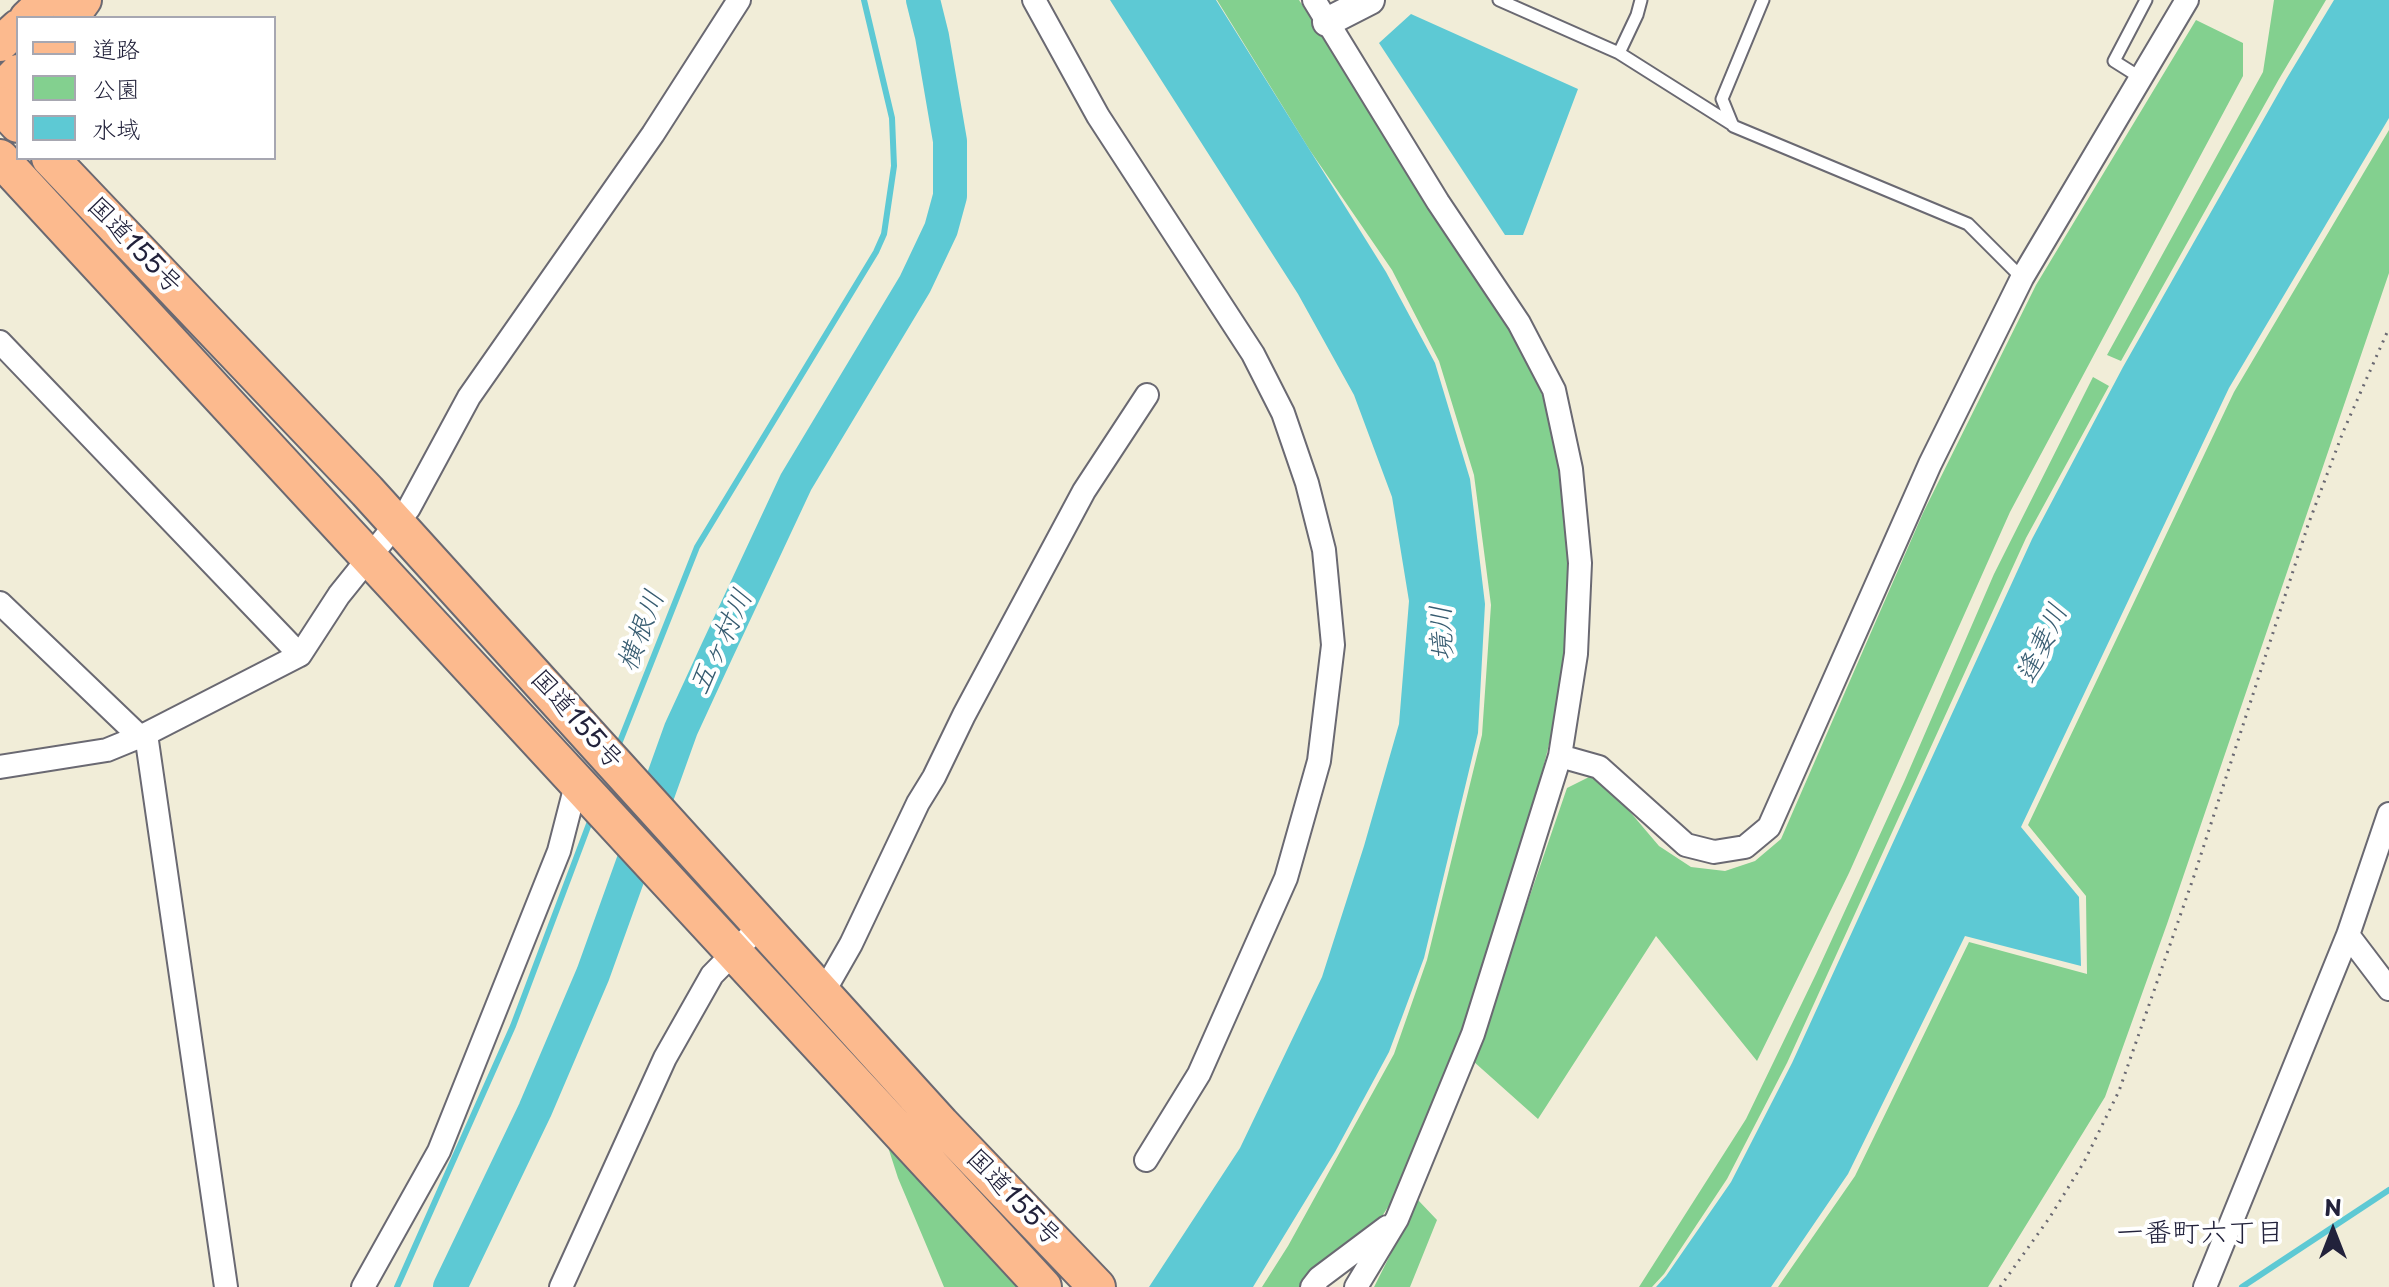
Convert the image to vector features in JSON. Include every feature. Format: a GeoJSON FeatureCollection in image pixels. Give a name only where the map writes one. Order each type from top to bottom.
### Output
{"type":"FeatureCollection","features":[{"type":"Feature","properties":{"kind":"highway"},"geometry":{"type":"LineString","coordinates":[[0,105],[16,122]]}},
{"type":"Feature","properties":{"kind":"highway","name":"国道155号"},"geometry":{"type":"LineString","coordinates":[[0,158],[1043,1287]]}},
{"type":"Feature","properties":{"kind":"highway","name":"国道155号"},"geometry":{"type":"LineString","coordinates":[[52,160],[397,523],[941,1124],[1097,1287]]}},
{"type":"Feature","properties":{"kind":"main road"},"geometry":{"type":"LineString","coordinates":[[29,16],[46,0]]}},
{"type":"Feature","properties":{"kind":"main road"},"geometry":{"type":"LineString","coordinates":[[0,44],[16,29]]}},
{"type":"Feature","properties":{"kind":"main road"},"geometry":{"type":"LineString","coordinates":[[0,90],[16,74]]}},
{"type":"Feature","properties":{"kind":"street"},"geometry":{"type":"LineString","coordinates":[[0,767],[107,750],[300,655],[339,595],[409,508],[469,397],[653,134],[739,0]]}},
{"type":"Feature","properties":{"kind":"street"},"geometry":{"type":"LineString","coordinates":[[1034,0],[1098,116],[1253,354],[1283,413],[1307,483],[1324,550],[1333,645],[1319,761],[1286,878],[1199,1074],[1146,1160]]}},
{"type":"Feature","properties":{"kind":"street"},"geometry":{"type":"LineString","coordinates":[[1356,1287],[1397,1219],[1473,1034],[1560,756],[1576,654],[1580,563],[1571,469],[1554,390],[1519,323],[1438,202],[1320,11],[1370,0]]}},
{"type":"Feature","properties":{"kind":"street"},"geometry":{"type":"LineString","coordinates":[[1560,756],[1599,767],[1686,845],[1714,852],[1745,847],[1769,827],[1930,464],[2022,278],[2187,0]]}},
{"type":"Feature","properties":{"kind":"street"},"geometry":{"type":"LineString","coordinates":[[0,342],[300,655]]}},
{"type":"Feature","properties":{"kind":"street"},"geometry":{"type":"LineString","coordinates":[[823,993],[851,944],[918,803],[1084,491],[1147,395]]}},
{"type":"Feature","properties":{"kind":"street"},"geometry":{"type":"LineString","coordinates":[[0,603],[142,735],[226,1287]]}},
{"type":"Feature","properties":{"kind":"street"},"geometry":{"type":"LineString","coordinates":[[363,1287],[439,1151],[559,851],[580,784]]}},
{"type":"Feature","properties":{"kind":"street"},"geometry":{"type":"LineString","coordinates":[[2205,1287],[2348,935],[2389,814]]}},
{"type":"Feature","properties":{"kind":"street"},"geometry":{"type":"LineString","coordinates":[[561,1287],[665,1058],[712,975],[761,925]]}},
{"type":"Feature","properties":{"kind":"street"},"geometry":{"type":"LineString","coordinates":[[2348,935],[2389,989]]}},
{"type":"Feature","properties":{"kind":"street"},"geometry":{"type":"LineString","coordinates":[[1312,1287],[1319,1278],[1397,1219]]}},
{"type":"Feature","properties":{"kind":"lane"},"geometry":{"type":"LineString","coordinates":[[1499,0],[1619,53],[1733,126],[1968,224],[2022,278]]}},
{"type":"Feature","properties":{"kind":"lane"},"geometry":{"type":"LineString","coordinates":[[1619,53],[1641,0]]}},
{"type":"Feature","properties":{"kind":"lane"},"geometry":{"type":"LineString","coordinates":[[1733,126],[1722,99],[1763,0]]}},
{"type":"Feature","properties":{"kind":"lane"},"geometry":{"type":"LineString","coordinates":[[2141,78],[2114,61],[2146,0]]}},
{"type":"Feature","properties":{"kind":"path"},"geometry":{"type":"LineString","coordinates":[[2000,1287],[2050,1217],[2084,1162],[2119,1091],[2194,876],[2308,525],[2343,432],[2389,328]]}},
{"type":"Feature","properties":{"kind":"green space"},"geometry":{"type":"Polygon","coordinates":[[[1217,0],[1299,0],[1499,307],[1535,374],[1558,443],[1569,533],[1568,618],[1562,691],[1538,789],[1461,1039],[1401,1187],[1377,1224],[1312,1271],[1300,1287],[1262,1287],[1288,1246],[1394,1054],[1427,960],[1482,735],[1491,605],[1474,475],[1439,361],[1392,270],[1309,149],[1217,0]]]}},
{"type":"Feature","properties":{"kind":"green space"},"geometry":{"type":"Polygon","coordinates":[[[2274,0],[2326,0],[2121,361],[2107,355],[2263,72],[2274,0]]]}},
{"type":"Feature","properties":{"kind":"green space"},"geometry":{"type":"Polygon","coordinates":[[[2196,20],[2243,43],[2243,76],[2010,512],[1849,873],[1757,1061],[1656,936],[1538,1119],[1473,1061],[1567,788],[1591,776],[1625,806],[1659,846],[1691,867],[1725,871],[1755,861],[1781,839],[1923,513],[2036,285],[2196,20]]]}},
{"type":"Feature","properties":{"kind":"green space"},"geometry":{"type":"Polygon","coordinates":[[[2389,130],[2389,273],[2105,1097],[1988,1287],[1778,1287],[1855,1176],[1969,942],[2087,974],[2086,896],[2028,825],[2234,392],[2389,130]]]}},
{"type":"Feature","properties":{"kind":"green space"},"geometry":{"type":"Polygon","coordinates":[[[2093,377],[2109,386],[2026,538],[1787,1063],[1727,1179],[1664,1274],[1652,1287],[1639,1287],[1746,1119],[1904,782],[1994,574],[2093,377]]]}},
{"type":"Feature","properties":{"kind":"green space"},"geometry":{"type":"Polygon","coordinates":[[[888,1147],[1018,1287],[944,1287],[888,1147]]]}},
{"type":"Feature","properties":{"kind":"green space"},"geometry":{"type":"Polygon","coordinates":[[[1418,1200],[1437,1220],[1410,1287],[1374,1287],[1418,1200]]]}},
{"type":"Feature","properties":{"kind":"water","name":"境川"},"geometry":{"type":"Polygon","coordinates":[[[1110,0],[1216,0],[1386,272],[1435,363],[1470,479],[1485,604],[1478,733],[1424,958],[1389,1052],[1335,1152],[1253,1287],[1149,1287],[1240,1148],[1322,977],[1399,724],[1409,601],[1392,497],[1354,395],[1298,294],[1110,0]]]}},
{"type":"Feature","properties":{"kind":"water","name":"逢妻川"},"geometry":{"type":"Polygon","coordinates":[[[2334,0],[2389,0],[2389,118],[2229,388],[2021,827],[2079,897],[2081,966],[1965,936],[1848,1174],[1771,1287],[1656,1287],[1731,1182],[1792,1063],[2032,539],[2123,367],[2334,0]]]}},
{"type":"Feature","properties":{"kind":"water"},"geometry":{"type":"Polygon","coordinates":[[[1411,14],[1578,89],[1523,235],[1505,235],[1379,43],[1411,14]]]}},
{"type":"Feature","properties":{"kind":"waterway","name":"横根川"},"geometry":{"type":"LineString","coordinates":[[617,749],[697,547],[884,234],[894,166],[892,118],[864,0]]}},
{"type":"Feature","properties":{"kind":"waterway","name":"五ヶ村川"},"geometry":{"type":"LineString","coordinates":[[450,1287],[535,1110],[593,974],[681,729],[717,651],[796,482],[915,284],[941,229],[950,196],[950,141],[923,0]]}},
{"type":"Feature","properties":{"kind":"waterway","name":"横根川"},"geometry":{"type":"LineString","coordinates":[[397,1287],[513,1026],[592,816]]}},
{"type":"Feature","properties":{"kind":"waterway"},"geometry":{"type":"LineString","coordinates":[[2242,1287],[2389,1190]]}},
{"type":"Feature","properties":{"kind":"district","name":"一番町六丁目"},"geometry":{"type":"Point","coordinates":[2200,1234]}}]}
